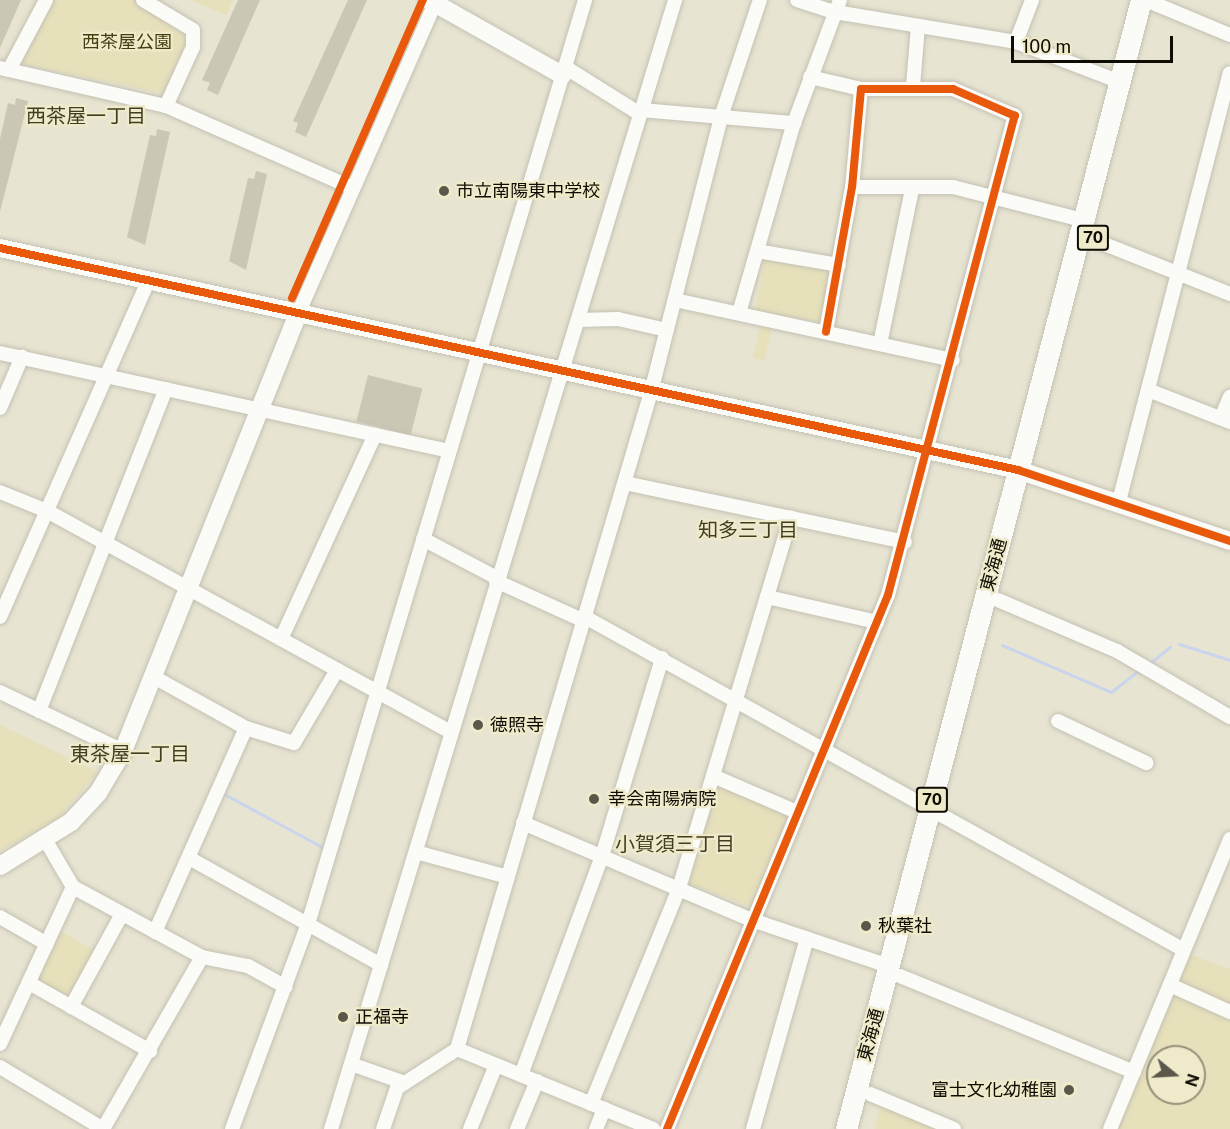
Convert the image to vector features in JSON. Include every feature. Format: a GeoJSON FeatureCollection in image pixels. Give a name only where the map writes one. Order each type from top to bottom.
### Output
{"type":"FeatureCollection","features":[{"type":"Feature","properties":{"kind":"main road","name":"東海通"},"geometry":{"type":"LineString","coordinates":[[936,812],[998,600],[1024,473],[1082,220],[1119,82],[1149,1]]}},
{"type":"Feature","properties":{"kind":"main road","name":"東海通"},"geometry":{"type":"LineString","coordinates":[[846,1129],[895,971],[1024,473],[1092,239],[1149,1]]}},
{"type":"Feature","properties":{"kind":"main road","name":"東海通"},"geometry":{"type":"LineString","coordinates":[[861,1129],[895,971]]}},
{"type":"Feature","properties":{"kind":"street"},"geometry":{"type":"LineString","coordinates":[[46,0],[5,69],[166,106],[353,188]]}},
{"type":"Feature","properties":{"kind":"street"},"geometry":{"type":"LineString","coordinates":[[143,0],[193,30],[193,47],[166,106]]}},
{"type":"Feature","properties":{"kind":"street"},"geometry":{"type":"LineString","coordinates":[[232,1129],[308,924],[585,0]]}},
{"type":"Feature","properties":{"kind":"street"},"geometry":{"type":"LineString","coordinates":[[331,1129],[496,580],[562,373],[675,0]]}},
{"type":"Feature","properties":{"kind":"street"},"geometry":{"type":"LineString","coordinates":[[383,1129],[397,1088],[457,1049],[651,392],[721,117],[760,0]]}},
{"type":"Feature","properties":{"kind":"street"},"geometry":{"type":"LineString","coordinates":[[797,0],[838,6],[918,26],[1016,42],[1119,82]]}},
{"type":"Feature","properties":{"kind":"street"},"geometry":{"type":"LineString","coordinates":[[1016,42],[1032,0]]}},
{"type":"Feature","properties":{"kind":"street"},"geometry":{"type":"LineString","coordinates":[[1149,1],[1230,35]]}},
{"type":"Feature","properties":{"kind":"street"},"geometry":{"type":"LineString","coordinates":[[0,866],[46,841],[85,808],[123,751],[298,314],[432,2],[641,112],[794,123]]}},
{"type":"Feature","properties":{"kind":"street"},"geometry":{"type":"LineString","coordinates":[[739,313],[794,123],[838,6]]}},
{"type":"Feature","properties":{"kind":"street"},"geometry":{"type":"LineString","coordinates":[[913,86],[918,26]]}},
{"type":"Feature","properties":{"kind":"street"},"geometry":{"type":"LineString","coordinates":[[1118,505],[1179,273],[1226,110],[1230,73]]}},
{"type":"Feature","properties":{"kind":"street"},"geometry":{"type":"LineString","coordinates":[[667,1129],[877,622],[905,542],[1015,116],[953,89],[913,86],[861,89],[810,77]]}},
{"type":"Feature","properties":{"kind":"street"},"geometry":{"type":"LineString","coordinates":[[826,332],[852,187],[861,89]]}},
{"type":"Feature","properties":{"kind":"street"},"geometry":{"type":"LineString","coordinates":[[852,187],[912,190],[953,187],[1082,220]]}},
{"type":"Feature","properties":{"kind":"street"},"geometry":{"type":"LineString","coordinates":[[880,344],[912,190]]}},
{"type":"Feature","properties":{"kind":"street"},"geometry":{"type":"LineString","coordinates":[[1092,239],[1230,294]]}},
{"type":"Feature","properties":{"kind":"street"},"geometry":{"type":"LineString","coordinates":[[0,248],[1024,473],[1230,541]]}},
{"type":"Feature","properties":{"kind":"street"},"geometry":{"type":"LineString","coordinates":[[757,251],[839,266]]}},
{"type":"Feature","properties":{"kind":"street"},"geometry":{"type":"LineString","coordinates":[[0,617],[5,591],[47,511],[148,282]]}},
{"type":"Feature","properties":{"kind":"street"},"geometry":{"type":"LineString","coordinates":[[675,300],[953,360]]}},
{"type":"Feature","properties":{"kind":"street"},"geometry":{"type":"LineString","coordinates":[[578,320],[618,319],[667,330]]}},
{"type":"Feature","properties":{"kind":"street"},"geometry":{"type":"LineString","coordinates":[[0,353],[449,451]]}},
{"type":"Feature","properties":{"kind":"street"},"geometry":{"type":"LineString","coordinates":[[0,408],[22,357]]}},
{"type":"Feature","properties":{"kind":"street"},"geometry":{"type":"LineString","coordinates":[[39,711],[166,389]]}},
{"type":"Feature","properties":{"kind":"street"},"geometry":{"type":"LineString","coordinates":[[1148,390],[1226,420],[1230,397]]}},
{"type":"Feature","properties":{"kind":"street"},"geometry":{"type":"LineString","coordinates":[[281,639],[375,435]]}},
{"type":"Feature","properties":{"kind":"street"},"geometry":{"type":"LineString","coordinates":[[625,483],[905,542]]}},
{"type":"Feature","properties":{"kind":"street"},"geometry":{"type":"LineString","coordinates":[[0,492],[47,511],[106,542],[186,592],[281,639],[451,732]]}},
{"type":"Feature","properties":{"kind":"street"},"geometry":{"type":"LineString","coordinates":[[596,1129],[598,1106],[679,888],[791,518]]}},
{"type":"Feature","properties":{"kind":"street"},"geometry":{"type":"LineString","coordinates":[[423,539],[496,580],[584,619],[737,697],[936,812],[1184,950]]}},
{"type":"Feature","properties":{"kind":"street"},"geometry":{"type":"LineString","coordinates":[[767,597],[877,622]]}},
{"type":"Feature","properties":{"kind":"street"},"geometry":{"type":"LineString","coordinates":[[998,600],[1117,651],[1230,717]]}},
{"type":"Feature","properties":{"kind":"street"},"geometry":{"type":"LineString","coordinates":[[521,1075],[602,856],[662,658]]}},
{"type":"Feature","properties":{"kind":"street"},"geometry":{"type":"LineString","coordinates":[[152,676],[246,728],[294,743],[337,670]]}},
{"type":"Feature","properties":{"kind":"street"},"geometry":{"type":"LineString","coordinates":[[0,692],[123,751]]}},
{"type":"Feature","properties":{"kind":"street"},"geometry":{"type":"LineString","coordinates":[[1058,721],[1146,763]]}},
{"type":"Feature","properties":{"kind":"street"},"geometry":{"type":"LineString","coordinates":[[155,932],[246,728]]}},
{"type":"Feature","properties":{"kind":"street"},"geometry":{"type":"LineString","coordinates":[[712,776],[797,812]]}},
{"type":"Feature","properties":{"kind":"street"},"geometry":{"type":"LineString","coordinates":[[523,823],[752,920],[895,971],[1134,1072]]}},
{"type":"Feature","properties":{"kind":"street"},"geometry":{"type":"LineString","coordinates":[[1110,1129],[1230,839]]}},
{"type":"Feature","properties":{"kind":"street"},"geometry":{"type":"LineString","coordinates":[[46,841],[73,887],[202,957],[248,966],[286,987]]}},
{"type":"Feature","properties":{"kind":"street"},"geometry":{"type":"LineString","coordinates":[[416,852],[508,877]]}},
{"type":"Feature","properties":{"kind":"street"},"geometry":{"type":"LineString","coordinates":[[189,858],[381,965]]}},
{"type":"Feature","properties":{"kind":"street"},"geometry":{"type":"LineString","coordinates":[[0,1044],[73,887]]}},
{"type":"Feature","properties":{"kind":"street"},"geometry":{"type":"LineString","coordinates":[[71,1007],[122,914]]}},
{"type":"Feature","properties":{"kind":"street"},"geometry":{"type":"LineString","coordinates":[[0,916],[47,944]]}},
{"type":"Feature","properties":{"kind":"street"},"geometry":{"type":"LineString","coordinates":[[753,1129],[807,938]]}},
{"type":"Feature","properties":{"kind":"street"},"geometry":{"type":"LineString","coordinates":[[0,1067],[103,1129],[150,1051],[202,957]]}},
{"type":"Feature","properties":{"kind":"street"},"geometry":{"type":"LineString","coordinates":[[29,983],[150,1051]]}},
{"type":"Feature","properties":{"kind":"street"},"geometry":{"type":"LineString","coordinates":[[1170,985],[1230,1012]]}},
{"type":"Feature","properties":{"kind":"street"},"geometry":{"type":"LineString","coordinates":[[457,1049],[653,1129]]}},
{"type":"Feature","properties":{"kind":"street"},"geometry":{"type":"LineString","coordinates":[[351,1064],[405,1083]]}},
{"type":"Feature","properties":{"kind":"street"},"geometry":{"type":"LineString","coordinates":[[470,1129],[496,1065]]}},
{"type":"Feature","properties":{"kind":"street"},"geometry":{"type":"LineString","coordinates":[[517,1129],[537,1081]]}},
{"type":"Feature","properties":{"kind":"street"},"geometry":{"type":"LineString","coordinates":[[870,1094],[954,1129]]}},
{"type":"Feature","properties":{"kind":"green space","name":"西茶屋公園"},"geometry":{"type":"Polygon","coordinates":[[[51,0],[134,0],[188,33],[188,45],[164,94],[24,64],[20,60],[51,0]]]}},
{"type":"Feature","properties":{"kind":"green space"},"geometry":{"type":"Polygon","coordinates":[[[191,0],[233,0],[226,15],[191,0]]]}},
{"type":"Feature","properties":{"kind":"green space"},"geometry":{"type":"Polygon","coordinates":[[[765,257],[830,268],[821,322],[756,310],[765,257]]]}},
{"type":"Feature","properties":{"kind":"green space"},"geometry":{"type":"Polygon","coordinates":[[[761,324],[773,327],[764,361],[753,358],[761,324]]]}},
{"type":"Feature","properties":{"kind":"green space"},"geometry":{"type":"Polygon","coordinates":[[[0,725],[98,772],[58,818],[0,851],[0,725]]]}},
{"type":"Feature","properties":{"kind":"green space"},"geometry":{"type":"Polygon","coordinates":[[[721,783],[790,818],[752,907],[690,884],[688,877],[721,783]]]}},
{"type":"Feature","properties":{"kind":"green space"},"geometry":{"type":"Polygon","coordinates":[[[59,930],[97,952],[68,999],[37,978],[59,930]]]}},
{"type":"Feature","properties":{"kind":"green space"},"geometry":{"type":"Polygon","coordinates":[[[1189,954],[1230,969],[1230,1129],[1116,1129],[1146,1057],[1146,1105],[1206,1105],[1206,1045],[1151,1045],[1189,954]]]}},
{"type":"Feature","properties":{"kind":"green space"},"geometry":{"type":"Polygon","coordinates":[[[882,1103],[945,1129],[875,1129],[882,1103]]]}},
{"type":"Feature","properties":{"kind":"building"},"geometry":{"type":"Polygon","coordinates":[[[0,0],[21,0],[0,48],[0,0]]]}},
{"type":"Feature","properties":{"kind":"building"},"geometry":{"type":"Polygon","coordinates":[[[238,0],[260,0],[218,95],[207,90],[210,83],[202,80],[238,0]]]}},
{"type":"Feature","properties":{"kind":"building"},"geometry":{"type":"Polygon","coordinates":[[[348,0],[367,0],[306,137],[295,132],[298,123],[293,121],[348,0]]]}},
{"type":"Feature","properties":{"kind":"building"},"geometry":{"type":"Polygon","coordinates":[[[16,98],[28,101],[0,212],[0,139],[8,103],[15,105],[16,98]]]}},
{"type":"Feature","properties":{"kind":"building"},"geometry":{"type":"Polygon","coordinates":[[[157,129],[170,132],[145,245],[127,237],[150,135],[156,136],[157,129]]]}},
{"type":"Feature","properties":{"kind":"building"},"geometry":{"type":"Polygon","coordinates":[[[256,171],[267,174],[246,270],[229,261],[248,178],[254,179],[256,171]]]}},
{"type":"Feature","properties":{"kind":"building"},"geometry":{"type":"Polygon","coordinates":[[[368,375],[422,389],[411,435],[356,422],[368,375]]]}},
{"type":"Feature","properties":{"kind":"waterway"},"geometry":{"type":"LineString","coordinates":[[1179,644],[1230,660]]}},
{"type":"Feature","properties":{"kind":"waterway"},"geometry":{"type":"LineString","coordinates":[[1002,645],[1111,692],[1137,672]]}},
{"type":"Feature","properties":{"kind":"waterway"},"geometry":{"type":"LineString","coordinates":[[1150,663],[1170,647]]}},
{"type":"Feature","properties":{"kind":"waterway"},"geometry":{"type":"LineString","coordinates":[[226,795],[326,849]]}},
{"type":"Feature","properties":{"kind":"cycle path"},"geometry":{"type":"LineString","coordinates":[[292,298],[423,0]]}},
{"type":"Feature","properties":{"kind":"cycle path"},"geometry":{"type":"LineString","coordinates":[[667,1129],[888,595],[1015,116],[953,89],[861,89],[852,187],[826,332]]}},
{"type":"Feature","properties":{"kind":"cycle path"},"geometry":{"type":"LineString","coordinates":[[0,248],[1018,470],[1230,541]]}},
{"type":"Feature","properties":{"kind":"place","name":"市立南陽東中学校"},"geometry":{"type":"Point","coordinates":[444,191]}},
{"type":"Feature","properties":{"kind":"place","name":"徳照寺"},"geometry":{"type":"Point","coordinates":[478,725]}},
{"type":"Feature","properties":{"kind":"place","name":"幸会南陽病院"},"geometry":{"type":"Point","coordinates":[594,799]}},
{"type":"Feature","properties":{"kind":"place","name":"秋葉社"},"geometry":{"type":"Point","coordinates":[866,926]}},
{"type":"Feature","properties":{"kind":"place","name":"正福寺"},"geometry":{"type":"Point","coordinates":[343,1017]}},
{"type":"Feature","properties":{"kind":"place","name":"富士文化幼稚園"},"geometry":{"type":"Point","coordinates":[1069,1090]}},
{"type":"Feature","properties":{"kind":"district","name":"西茶屋一丁目"},"geometry":{"type":"Point","coordinates":[86,116]}},
{"type":"Feature","properties":{"kind":"district","name":"知多三丁目"},"geometry":{"type":"Point","coordinates":[748,530]}},
{"type":"Feature","properties":{"kind":"district","name":"東茶屋一丁目"},"geometry":{"type":"Point","coordinates":[130,754]}},
{"type":"Feature","properties":{"kind":"district","name":"小賀須三丁目"},"geometry":{"type":"Point","coordinates":[675,844]}}]}
